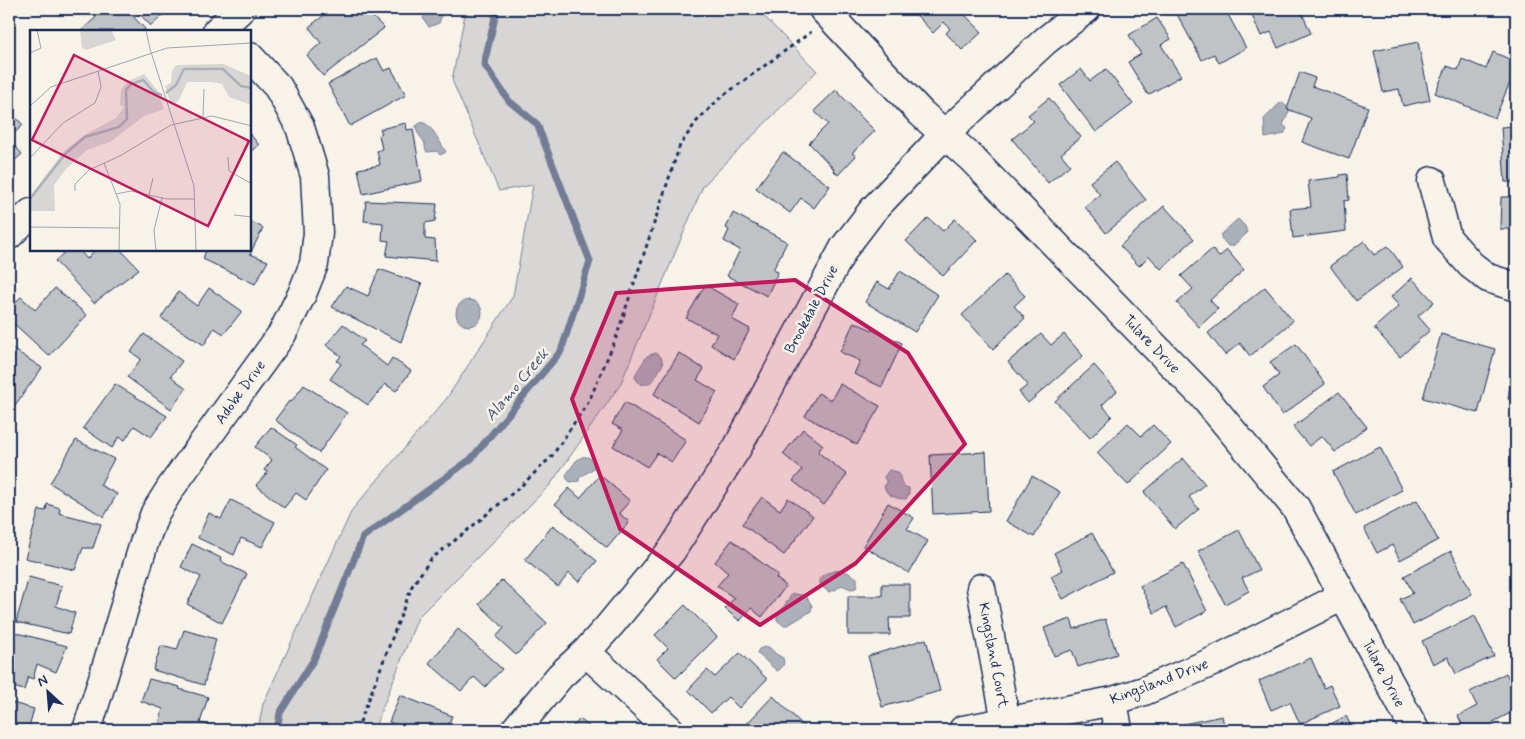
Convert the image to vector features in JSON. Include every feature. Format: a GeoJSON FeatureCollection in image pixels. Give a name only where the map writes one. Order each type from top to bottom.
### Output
{"type":"FeatureCollection","features":[{"type":"Feature","properties":{"kind":"street","name":"Brookdale Drive"},"geometry":{"type":"LineString","coordinates":[[515,730],[560,676],[586,652],[672,550],[737,448],[844,248],[873,210],[944,135],[1045,41],[1086,9]]}},
{"type":"Feature","properties":{"kind":"street","name":"Tulare Drive"},"geometry":{"type":"LineString","coordinates":[[827,13],[921,113],[971,158],[1204,397],[1296,508],[1415,730]]}},
{"type":"Feature","properties":{"kind":"street","name":"Adobe Drive"},"geometry":{"type":"LineString","coordinates":[[87,730],[155,513],[172,486],[282,334],[302,294],[314,264],[318,233],[315,176],[300,126],[278,87],[251,58]]}},
{"type":"Feature","properties":{"kind":"street"},"geometry":{"type":"LineString","coordinates":[[1432,181],[1447,238],[1471,264],[1488,278],[1516,287]]}},
{"type":"Feature","properties":{"kind":"street"},"geometry":{"type":"LineString","coordinates":[[9,235],[30,215]]}},
{"type":"Feature","properties":{"kind":"street","name":"Kingsland Court"},"geometry":{"type":"LineString","coordinates":[[981,588],[1006,722]]}},
{"type":"Feature","properties":{"kind":"street","name":"Kingsland Drive"},"geometry":{"type":"LineString","coordinates":[[963,730],[1113,701],[1144,691],[1210,662],[1343,596]]}},
{"type":"Feature","properties":{"kind":"street"},"geometry":{"type":"LineString","coordinates":[[586,652],[670,730]]}},
{"type":"Feature","properties":{"kind":"street"},"geometry":{"type":"LineString","coordinates":[[1113,701],[1118,730]]}},
{"type":"Feature","properties":{"kind":"path"},"geometry":{"type":"LineString","coordinates":[[357,730],[412,586],[431,559],[520,486],[552,456],[589,401],[616,338],[680,145],[697,121],[720,98],[827,13]]}},
{"type":"Feature","properties":{"kind":"highlighted area"},"geometry":{"type":"Polygon","coordinates":[[[795,280],[908,353],[965,444],[856,563],[760,625],[620,529],[572,399],[616,293],[795,280]]]}},
{"type":"Feature","properties":{"kind":"shaded area"},"geometry":{"type":"Polygon","coordinates":[[[429,9],[444,9],[439,23],[429,27],[423,18],[429,9]]]}},
{"type":"Feature","properties":{"kind":"shaded area"},"geometry":{"type":"Polygon","coordinates":[[[466,9],[757,9],[817,71],[703,186],[620,385],[550,485],[418,617],[374,730],[258,730],[263,704],[352,510],[447,398],[513,296],[533,185],[499,191],[452,80],[466,9]]]}},
{"type":"Feature","properties":{"kind":"shaded area"},"geometry":{"type":"Polygon","coordinates":[[[1281,102],[1290,109],[1283,125],[1287,128],[1284,134],[1265,138],[1264,119],[1281,102]]]}},
{"type":"Feature","properties":{"kind":"shaded area"},"geometry":{"type":"Polygon","coordinates":[[[422,122],[433,131],[446,152],[440,155],[437,151],[427,152],[425,144],[416,129],[416,126],[422,122]]]}},
{"type":"Feature","properties":{"kind":"shaded area"},"geometry":{"type":"Polygon","coordinates":[[[1238,219],[1245,226],[1247,233],[1233,246],[1228,246],[1221,238],[1221,234],[1238,219]]]}},
{"type":"Feature","properties":{"kind":"shaded area"},"geometry":{"type":"Polygon","coordinates":[[[469,300],[478,304],[482,313],[478,322],[469,326],[460,322],[456,313],[460,304],[469,300]]]}},
{"type":"Feature","properties":{"kind":"shaded area"},"geometry":{"type":"Polygon","coordinates":[[[656,353],[661,357],[663,364],[651,381],[640,384],[635,375],[647,356],[656,353]]]}},
{"type":"Feature","properties":{"kind":"shaded area"},"geometry":{"type":"Polygon","coordinates":[[[582,457],[591,459],[594,468],[579,478],[579,481],[570,482],[566,475],[576,461],[582,457]]]}},
{"type":"Feature","properties":{"kind":"shaded area"},"geometry":{"type":"Polygon","coordinates":[[[889,470],[898,472],[902,484],[909,488],[906,499],[892,496],[885,489],[884,486],[887,483],[884,477],[889,470]]]}},
{"type":"Feature","properties":{"kind":"shaded area"},"geometry":{"type":"Polygon","coordinates":[[[839,570],[845,571],[857,578],[856,588],[851,589],[842,585],[829,592],[821,586],[819,579],[827,573],[839,570]]]}},
{"type":"Feature","properties":{"kind":"shaded area"},"geometry":{"type":"Polygon","coordinates":[[[792,594],[806,596],[812,606],[811,611],[788,625],[783,625],[777,620],[777,617],[792,594]]]}},
{"type":"Feature","properties":{"kind":"shaded area"},"geometry":{"type":"Polygon","coordinates":[[[769,647],[783,658],[784,662],[781,669],[777,671],[757,653],[759,649],[769,647]]]}},
{"type":"Feature","properties":{"kind":"building"},"geometry":{"type":"Polygon","coordinates":[[[105,9],[126,9],[145,29],[144,30],[82,30],[105,9]]]}},
{"type":"Feature","properties":{"kind":"building"},"geometry":{"type":"Polygon","coordinates":[[[135,9],[170,9],[151,26],[135,9]]]}},
{"type":"Feature","properties":{"kind":"building"},"geometry":{"type":"Polygon","coordinates":[[[332,9],[339,9],[342,13],[352,9],[356,15],[371,15],[384,28],[323,76],[307,55],[321,43],[309,27],[332,9]]]}},
{"type":"Feature","properties":{"kind":"building"},"geometry":{"type":"Polygon","coordinates":[[[911,9],[959,9],[982,32],[962,50],[946,33],[950,29],[944,22],[933,33],[911,9]]]}},
{"type":"Feature","properties":{"kind":"building"},"geometry":{"type":"Polygon","coordinates":[[[1174,9],[1225,9],[1246,48],[1219,63],[1214,54],[1202,60],[1174,9]]]}},
{"type":"Feature","properties":{"kind":"building"},"geometry":{"type":"Polygon","coordinates":[[[1249,9],[1300,9],[1311,33],[1278,48],[1271,32],[1261,36],[1249,9]]]}},
{"type":"Feature","properties":{"kind":"building"},"geometry":{"type":"Polygon","coordinates":[[[1157,18],[1171,39],[1161,45],[1181,76],[1148,95],[1128,62],[1141,54],[1129,35],[1157,18]]]}},
{"type":"Feature","properties":{"kind":"building"},"geometry":{"type":"Polygon","coordinates":[[[1418,42],[1430,100],[1403,106],[1399,89],[1383,92],[1374,51],[1418,42]]]}},
{"type":"Feature","properties":{"kind":"building"},"geometry":{"type":"Polygon","coordinates":[[[1493,52],[1516,62],[1516,68],[1495,118],[1435,93],[1447,66],[1458,70],[1462,59],[1486,69],[1493,52]]]}},
{"type":"Feature","properties":{"kind":"building"},"geometry":{"type":"Polygon","coordinates":[[[377,58],[384,71],[391,68],[406,95],[350,126],[328,84],[377,58]]]}},
{"type":"Feature","properties":{"kind":"building"},"geometry":{"type":"Polygon","coordinates":[[[1081,69],[1090,81],[1106,69],[1133,104],[1096,132],[1060,85],[1081,69]]]}},
{"type":"Feature","properties":{"kind":"building"},"geometry":{"type":"Polygon","coordinates":[[[1300,72],[1315,78],[1312,86],[1368,107],[1349,159],[1302,142],[1311,118],[1287,109],[1300,72]]]}},
{"type":"Feature","properties":{"kind":"building"},"geometry":{"type":"Polygon","coordinates":[[[836,90],[875,131],[852,153],[856,156],[838,175],[809,143],[828,124],[814,111],[836,90]]]}},
{"type":"Feature","properties":{"kind":"building"},"geometry":{"type":"Polygon","coordinates":[[[1049,98],[1081,137],[1061,154],[1070,165],[1048,183],[1012,139],[1034,121],[1028,115],[1049,98]]]}},
{"type":"Feature","properties":{"kind":"building"},"geometry":{"type":"Polygon","coordinates":[[[9,110],[23,125],[9,138],[9,110]]]}},
{"type":"Feature","properties":{"kind":"building"},"geometry":{"type":"Polygon","coordinates":[[[406,123],[407,130],[413,129],[422,181],[363,194],[358,169],[380,165],[377,151],[382,149],[379,135],[382,133],[380,129],[406,123]]]}},
{"type":"Feature","properties":{"kind":"building"},"geometry":{"type":"Polygon","coordinates":[[[1516,126],[1516,182],[1505,182],[1501,127],[1516,126]]]}},
{"type":"Feature","properties":{"kind":"building"},"geometry":{"type":"Polygon","coordinates":[[[251,135],[259,145],[251,151],[251,135]]]}},
{"type":"Feature","properties":{"kind":"building"},"geometry":{"type":"Polygon","coordinates":[[[9,140],[22,154],[9,166],[9,140]]]}},
{"type":"Feature","properties":{"kind":"building"},"geometry":{"type":"Polygon","coordinates":[[[783,152],[830,186],[814,208],[801,198],[790,213],[756,188],[783,152]]]}},
{"type":"Feature","properties":{"kind":"building"},"geometry":{"type":"Polygon","coordinates":[[[1115,162],[1146,200],[1106,233],[1085,207],[1100,195],[1090,182],[1115,162]]]}},
{"type":"Feature","properties":{"kind":"building"},"geometry":{"type":"Polygon","coordinates":[[[1347,174],[1349,200],[1344,201],[1346,231],[1293,238],[1290,209],[1311,207],[1308,181],[1340,177],[1340,175],[1347,174]]]}},
{"type":"Feature","properties":{"kind":"building"},"geometry":{"type":"Polygon","coordinates":[[[1501,197],[1516,197],[1516,229],[1500,229],[1501,197]]]}},
{"type":"Feature","properties":{"kind":"building"},"geometry":{"type":"Polygon","coordinates":[[[366,201],[437,204],[435,221],[425,223],[425,239],[435,240],[436,261],[386,256],[389,241],[382,240],[383,223],[364,221],[366,201]]]}},
{"type":"Feature","properties":{"kind":"building"},"geometry":{"type":"Polygon","coordinates":[[[1164,206],[1194,239],[1161,269],[1149,256],[1139,266],[1120,246],[1164,206]]]}},
{"type":"Feature","properties":{"kind":"building"},"geometry":{"type":"Polygon","coordinates":[[[733,213],[787,242],[773,270],[778,272],[767,296],[727,276],[740,250],[724,241],[729,230],[726,228],[733,213]]]}},
{"type":"Feature","properties":{"kind":"building"},"geometry":{"type":"Polygon","coordinates":[[[928,218],[943,231],[955,219],[977,240],[943,276],[906,241],[928,218]]]}},
{"type":"Feature","properties":{"kind":"building"},"geometry":{"type":"Polygon","coordinates":[[[251,222],[263,228],[250,254],[268,261],[255,284],[203,259],[206,251],[251,251],[251,222]]]}},
{"type":"Feature","properties":{"kind":"building"},"geometry":{"type":"Polygon","coordinates":[[[1364,241],[1374,255],[1388,246],[1403,267],[1356,301],[1330,266],[1364,241]]]}},
{"type":"Feature","properties":{"kind":"building"},"geometry":{"type":"Polygon","coordinates":[[[1212,249],[1219,257],[1227,250],[1244,270],[1210,300],[1218,309],[1199,327],[1177,303],[1193,289],[1181,276],[1212,249]]]}},
{"type":"Feature","properties":{"kind":"building"},"geometry":{"type":"Polygon","coordinates":[[[66,251],[80,251],[87,259],[94,251],[122,251],[139,269],[94,303],[55,261],[66,251]]]}},
{"type":"Feature","properties":{"kind":"building"},"geometry":{"type":"Polygon","coordinates":[[[379,269],[422,284],[401,342],[332,307],[346,286],[368,296],[379,269]]]}},
{"type":"Feature","properties":{"kind":"building"},"geometry":{"type":"Polygon","coordinates":[[[900,271],[938,295],[915,332],[865,302],[877,282],[889,289],[900,271]]]}},
{"type":"Feature","properties":{"kind":"building"},"geometry":{"type":"Polygon","coordinates":[[[1005,275],[1025,296],[1014,306],[1025,318],[993,349],[962,315],[1005,275]]]}},
{"type":"Feature","properties":{"kind":"building"},"geometry":{"type":"Polygon","coordinates":[[[1412,278],[1434,302],[1418,316],[1430,330],[1400,357],[1374,328],[1399,306],[1391,297],[1412,278]]]}},
{"type":"Feature","properties":{"kind":"building"},"geometry":{"type":"Polygon","coordinates":[[[705,285],[739,304],[732,319],[750,329],[734,359],[711,345],[717,334],[686,318],[705,285]]]}},
{"type":"Feature","properties":{"kind":"building"},"geometry":{"type":"Polygon","coordinates":[[[1265,287],[1293,321],[1250,356],[1240,343],[1225,355],[1208,333],[1265,287]]]}},
{"type":"Feature","properties":{"kind":"building"},"geometry":{"type":"Polygon","coordinates":[[[55,288],[87,315],[49,356],[9,319],[9,308],[21,297],[35,310],[55,288]]]}},
{"type":"Feature","properties":{"kind":"building"},"geometry":{"type":"Polygon","coordinates":[[[209,288],[242,311],[224,334],[214,328],[204,345],[161,318],[178,292],[197,306],[209,288]]]}},
{"type":"Feature","properties":{"kind":"building"},"geometry":{"type":"Polygon","coordinates":[[[854,322],[902,343],[882,387],[854,374],[860,361],[840,352],[854,322]]]}},
{"type":"Feature","properties":{"kind":"building"},"geometry":{"type":"Polygon","coordinates":[[[343,324],[365,341],[360,345],[387,366],[392,358],[411,371],[396,391],[385,384],[368,405],[330,379],[341,364],[337,361],[341,356],[326,345],[343,324]]]}},
{"type":"Feature","properties":{"kind":"building"},"geometry":{"type":"Polygon","coordinates":[[[144,334],[182,361],[171,376],[186,389],[171,409],[127,377],[141,359],[131,352],[144,334]]]}},
{"type":"Feature","properties":{"kind":"building"},"geometry":{"type":"Polygon","coordinates":[[[1041,334],[1051,345],[1064,334],[1083,356],[1028,403],[1019,392],[1028,385],[1008,362],[1041,334]]]}},
{"type":"Feature","properties":{"kind":"building"},"geometry":{"type":"Polygon","coordinates":[[[1441,334],[1495,349],[1478,413],[1423,398],[1441,334]]]}},
{"type":"Feature","properties":{"kind":"building"},"geometry":{"type":"Polygon","coordinates":[[[1516,340],[1516,401],[1508,399],[1516,340]]]}},
{"type":"Feature","properties":{"kind":"building"},"geometry":{"type":"Polygon","coordinates":[[[1296,344],[1325,384],[1282,415],[1263,387],[1279,375],[1270,362],[1296,344]]]}},
{"type":"Feature","properties":{"kind":"building"},"geometry":{"type":"Polygon","coordinates":[[[9,346],[42,368],[10,412],[9,412],[9,346]]]}},
{"type":"Feature","properties":{"kind":"building"},"geometry":{"type":"Polygon","coordinates":[[[679,353],[704,369],[697,380],[717,392],[699,422],[654,394],[679,353]]]}},
{"type":"Feature","properties":{"kind":"building"},"geometry":{"type":"Polygon","coordinates":[[[1094,365],[1117,391],[1102,405],[1112,416],[1090,438],[1055,401],[1094,365]]]}},
{"type":"Feature","properties":{"kind":"building"},"geometry":{"type":"Polygon","coordinates":[[[115,384],[167,416],[151,437],[134,426],[125,440],[119,437],[112,448],[83,428],[115,384]]]}},
{"type":"Feature","properties":{"kind":"building"},"geometry":{"type":"Polygon","coordinates":[[[840,384],[880,406],[857,445],[805,416],[818,393],[831,400],[840,384]]]}},
{"type":"Feature","properties":{"kind":"building"},"geometry":{"type":"Polygon","coordinates":[[[304,385],[347,413],[319,453],[275,420],[304,385]]]}},
{"type":"Feature","properties":{"kind":"building"},"geometry":{"type":"Polygon","coordinates":[[[1339,392],[1367,427],[1335,452],[1322,436],[1309,446],[1293,427],[1339,392]]]}},
{"type":"Feature","properties":{"kind":"building"},"geometry":{"type":"Polygon","coordinates":[[[625,402],[686,440],[672,462],[657,453],[647,467],[613,446],[623,430],[612,424],[625,402]]]}},
{"type":"Feature","properties":{"kind":"building"},"geometry":{"type":"Polygon","coordinates":[[[1128,423],[1141,436],[1153,425],[1171,444],[1128,485],[1097,453],[1128,423]]]}},
{"type":"Feature","properties":{"kind":"building"},"geometry":{"type":"Polygon","coordinates":[[[271,427],[297,445],[295,447],[326,470],[306,500],[296,493],[284,508],[256,485],[268,472],[264,470],[272,460],[255,447],[271,427]]]}},
{"type":"Feature","properties":{"kind":"building"},"geometry":{"type":"Polygon","coordinates":[[[803,429],[823,445],[818,452],[847,475],[824,505],[793,481],[802,470],[783,454],[803,429]]]}},
{"type":"Feature","properties":{"kind":"building"},"geometry":{"type":"Polygon","coordinates":[[[76,440],[114,459],[100,485],[117,494],[104,517],[50,483],[76,440]]]}},
{"type":"Feature","properties":{"kind":"building"},"geometry":{"type":"Polygon","coordinates":[[[1380,447],[1402,490],[1356,515],[1333,472],[1380,447]]]}},
{"type":"Feature","properties":{"kind":"building"},"geometry":{"type":"Polygon","coordinates":[[[986,452],[989,511],[933,514],[930,455],[986,452]]]}},
{"type":"Feature","properties":{"kind":"building"},"geometry":{"type":"Polygon","coordinates":[[[1183,458],[1205,484],[1189,497],[1199,509],[1175,529],[1144,492],[1183,458]]]}},
{"type":"Feature","properties":{"kind":"building"},"geometry":{"type":"Polygon","coordinates":[[[600,475],[630,501],[619,513],[629,522],[607,548],[555,504],[569,488],[580,498],[600,475]]]}},
{"type":"Feature","properties":{"kind":"building"},"geometry":{"type":"Polygon","coordinates":[[[1032,476],[1060,492],[1034,537],[1006,521],[1032,476]]]}},
{"type":"Feature","properties":{"kind":"building"},"geometry":{"type":"Polygon","coordinates":[[[762,497],[780,510],[788,498],[813,516],[784,555],[742,524],[762,497]]]}},
{"type":"Feature","properties":{"kind":"building"},"geometry":{"type":"Polygon","coordinates":[[[231,500],[275,522],[262,547],[241,538],[234,555],[198,538],[209,513],[221,519],[231,500]]]}},
{"type":"Feature","properties":{"kind":"building"},"geometry":{"type":"Polygon","coordinates":[[[1417,500],[1438,540],[1400,560],[1392,545],[1377,553],[1364,528],[1417,500]]]}},
{"type":"Feature","properties":{"kind":"building"},"geometry":{"type":"Polygon","coordinates":[[[888,503],[914,518],[907,529],[928,541],[909,573],[863,546],[888,503]]]}},
{"type":"Feature","properties":{"kind":"building"},"geometry":{"type":"Polygon","coordinates":[[[47,504],[60,508],[59,513],[101,524],[93,548],[83,548],[75,570],[25,558],[39,510],[46,511],[47,504]]]}},
{"type":"Feature","properties":{"kind":"building"},"geometry":{"type":"Polygon","coordinates":[[[553,525],[597,561],[579,582],[569,573],[558,587],[525,560],[553,525]]]}},
{"type":"Feature","properties":{"kind":"building"},"geometry":{"type":"Polygon","coordinates":[[[1239,530],[1259,570],[1242,578],[1249,591],[1225,604],[1198,551],[1239,530]]]}},
{"type":"Feature","properties":{"kind":"building"},"geometry":{"type":"Polygon","coordinates":[[[1092,533],[1113,572],[1063,599],[1051,576],[1063,570],[1054,553],[1092,533]]]}},
{"type":"Feature","properties":{"kind":"building"},"geometry":{"type":"Polygon","coordinates":[[[732,540],[778,575],[776,578],[786,586],[762,617],[751,608],[740,621],[725,609],[734,598],[717,586],[728,573],[715,562],[732,540]]]}},
{"type":"Feature","properties":{"kind":"building"},"geometry":{"type":"Polygon","coordinates":[[[192,544],[221,558],[220,561],[247,574],[222,623],[187,604],[201,577],[181,567],[192,544]]]}},
{"type":"Feature","properties":{"kind":"building"},"geometry":{"type":"Polygon","coordinates":[[[1451,551],[1472,594],[1413,625],[1400,599],[1413,593],[1404,576],[1451,551]]]}},
{"type":"Feature","properties":{"kind":"building"},"geometry":{"type":"Polygon","coordinates":[[[1183,564],[1207,611],[1176,627],[1166,607],[1154,613],[1140,586],[1183,564]]]}},
{"type":"Feature","properties":{"kind":"building"},"geometry":{"type":"Polygon","coordinates":[[[29,577],[62,586],[56,606],[75,613],[69,634],[16,622],[29,577]]]}},
{"type":"Feature","properties":{"kind":"building"},"geometry":{"type":"Polygon","coordinates":[[[502,580],[547,623],[516,655],[496,637],[504,628],[479,604],[502,580]]]}},
{"type":"Feature","properties":{"kind":"building"},"geometry":{"type":"Polygon","coordinates":[[[882,584],[910,584],[910,618],[889,618],[890,635],[848,635],[848,596],[882,596],[882,584]]]}},
{"type":"Feature","properties":{"kind":"building"},"geometry":{"type":"Polygon","coordinates":[[[685,605],[717,637],[676,678],[657,659],[668,648],[655,635],[685,605]]]}},
{"type":"Feature","properties":{"kind":"building"},"geometry":{"type":"Polygon","coordinates":[[[1475,616],[1494,656],[1456,674],[1448,657],[1433,664],[1422,641],[1475,616]]]}},
{"type":"Feature","properties":{"kind":"building"},"geometry":{"type":"Polygon","coordinates":[[[1071,619],[1074,629],[1105,619],[1117,654],[1078,667],[1072,650],[1054,656],[1044,628],[1071,619]]]}},
{"type":"Feature","properties":{"kind":"building"},"geometry":{"type":"Polygon","coordinates":[[[458,629],[502,669],[485,687],[474,677],[461,691],[429,663],[458,629]]]}},
{"type":"Feature","properties":{"kind":"building"},"geometry":{"type":"Polygon","coordinates":[[[184,630],[216,639],[204,685],[153,670],[161,646],[177,650],[184,630]]]}},
{"type":"Feature","properties":{"kind":"building"},"geometry":{"type":"Polygon","coordinates":[[[9,631],[67,646],[56,672],[37,664],[33,679],[28,677],[24,690],[9,686],[9,631]]]}},
{"type":"Feature","properties":{"kind":"building"},"geometry":{"type":"Polygon","coordinates":[[[926,639],[940,691],[882,707],[868,656],[926,639]]]}},
{"type":"Feature","properties":{"kind":"building"},"geometry":{"type":"Polygon","coordinates":[[[740,653],[767,679],[739,708],[728,697],[711,713],[688,690],[707,670],[715,677],[740,653]]]}},
{"type":"Feature","properties":{"kind":"building"},"geometry":{"type":"Polygon","coordinates":[[[1311,658],[1324,688],[1330,685],[1340,706],[1300,724],[1290,702],[1271,710],[1259,681],[1311,658]]]}},
{"type":"Feature","properties":{"kind":"building"},"geometry":{"type":"Polygon","coordinates":[[[1506,673],[1516,693],[1516,710],[1493,722],[1497,730],[1465,730],[1458,716],[1477,706],[1470,692],[1506,673]]]}},
{"type":"Feature","properties":{"kind":"building"},"geometry":{"type":"Polygon","coordinates":[[[149,679],[208,697],[200,723],[213,726],[212,730],[162,730],[164,725],[159,724],[163,709],[141,701],[149,679]]]}},
{"type":"Feature","properties":{"kind":"building"},"geometry":{"type":"Polygon","coordinates":[[[400,695],[452,716],[446,730],[406,730],[389,722],[400,695]]]}},
{"type":"Feature","properties":{"kind":"building"},"geometry":{"type":"Polygon","coordinates":[[[773,696],[808,730],[741,730],[773,696]]]}},
{"type":"Feature","properties":{"kind":"building"},"geometry":{"type":"Polygon","coordinates":[[[9,702],[34,709],[28,730],[9,730],[9,702]]]}},
{"type":"Feature","properties":{"kind":"building"},"geometry":{"type":"Polygon","coordinates":[[[1222,716],[1225,730],[1180,730],[1179,725],[1222,716]]]}},
{"type":"Feature","properties":{"kind":"building"},"geometry":{"type":"Polygon","coordinates":[[[1346,716],[1353,730],[1319,730],[1346,716]]]}},
{"type":"Feature","properties":{"kind":"building"},"geometry":{"type":"Polygon","coordinates":[[[580,719],[593,730],[569,730],[580,719]]]}},
{"type":"Feature","properties":{"kind":"waterway","name":"Alamo Creek"},"geometry":{"type":"LineString","coordinates":[[277,730],[280,713],[314,659],[363,537],[471,459],[561,351],[590,261],[537,124],[509,101],[484,64],[497,9]]}}]}
